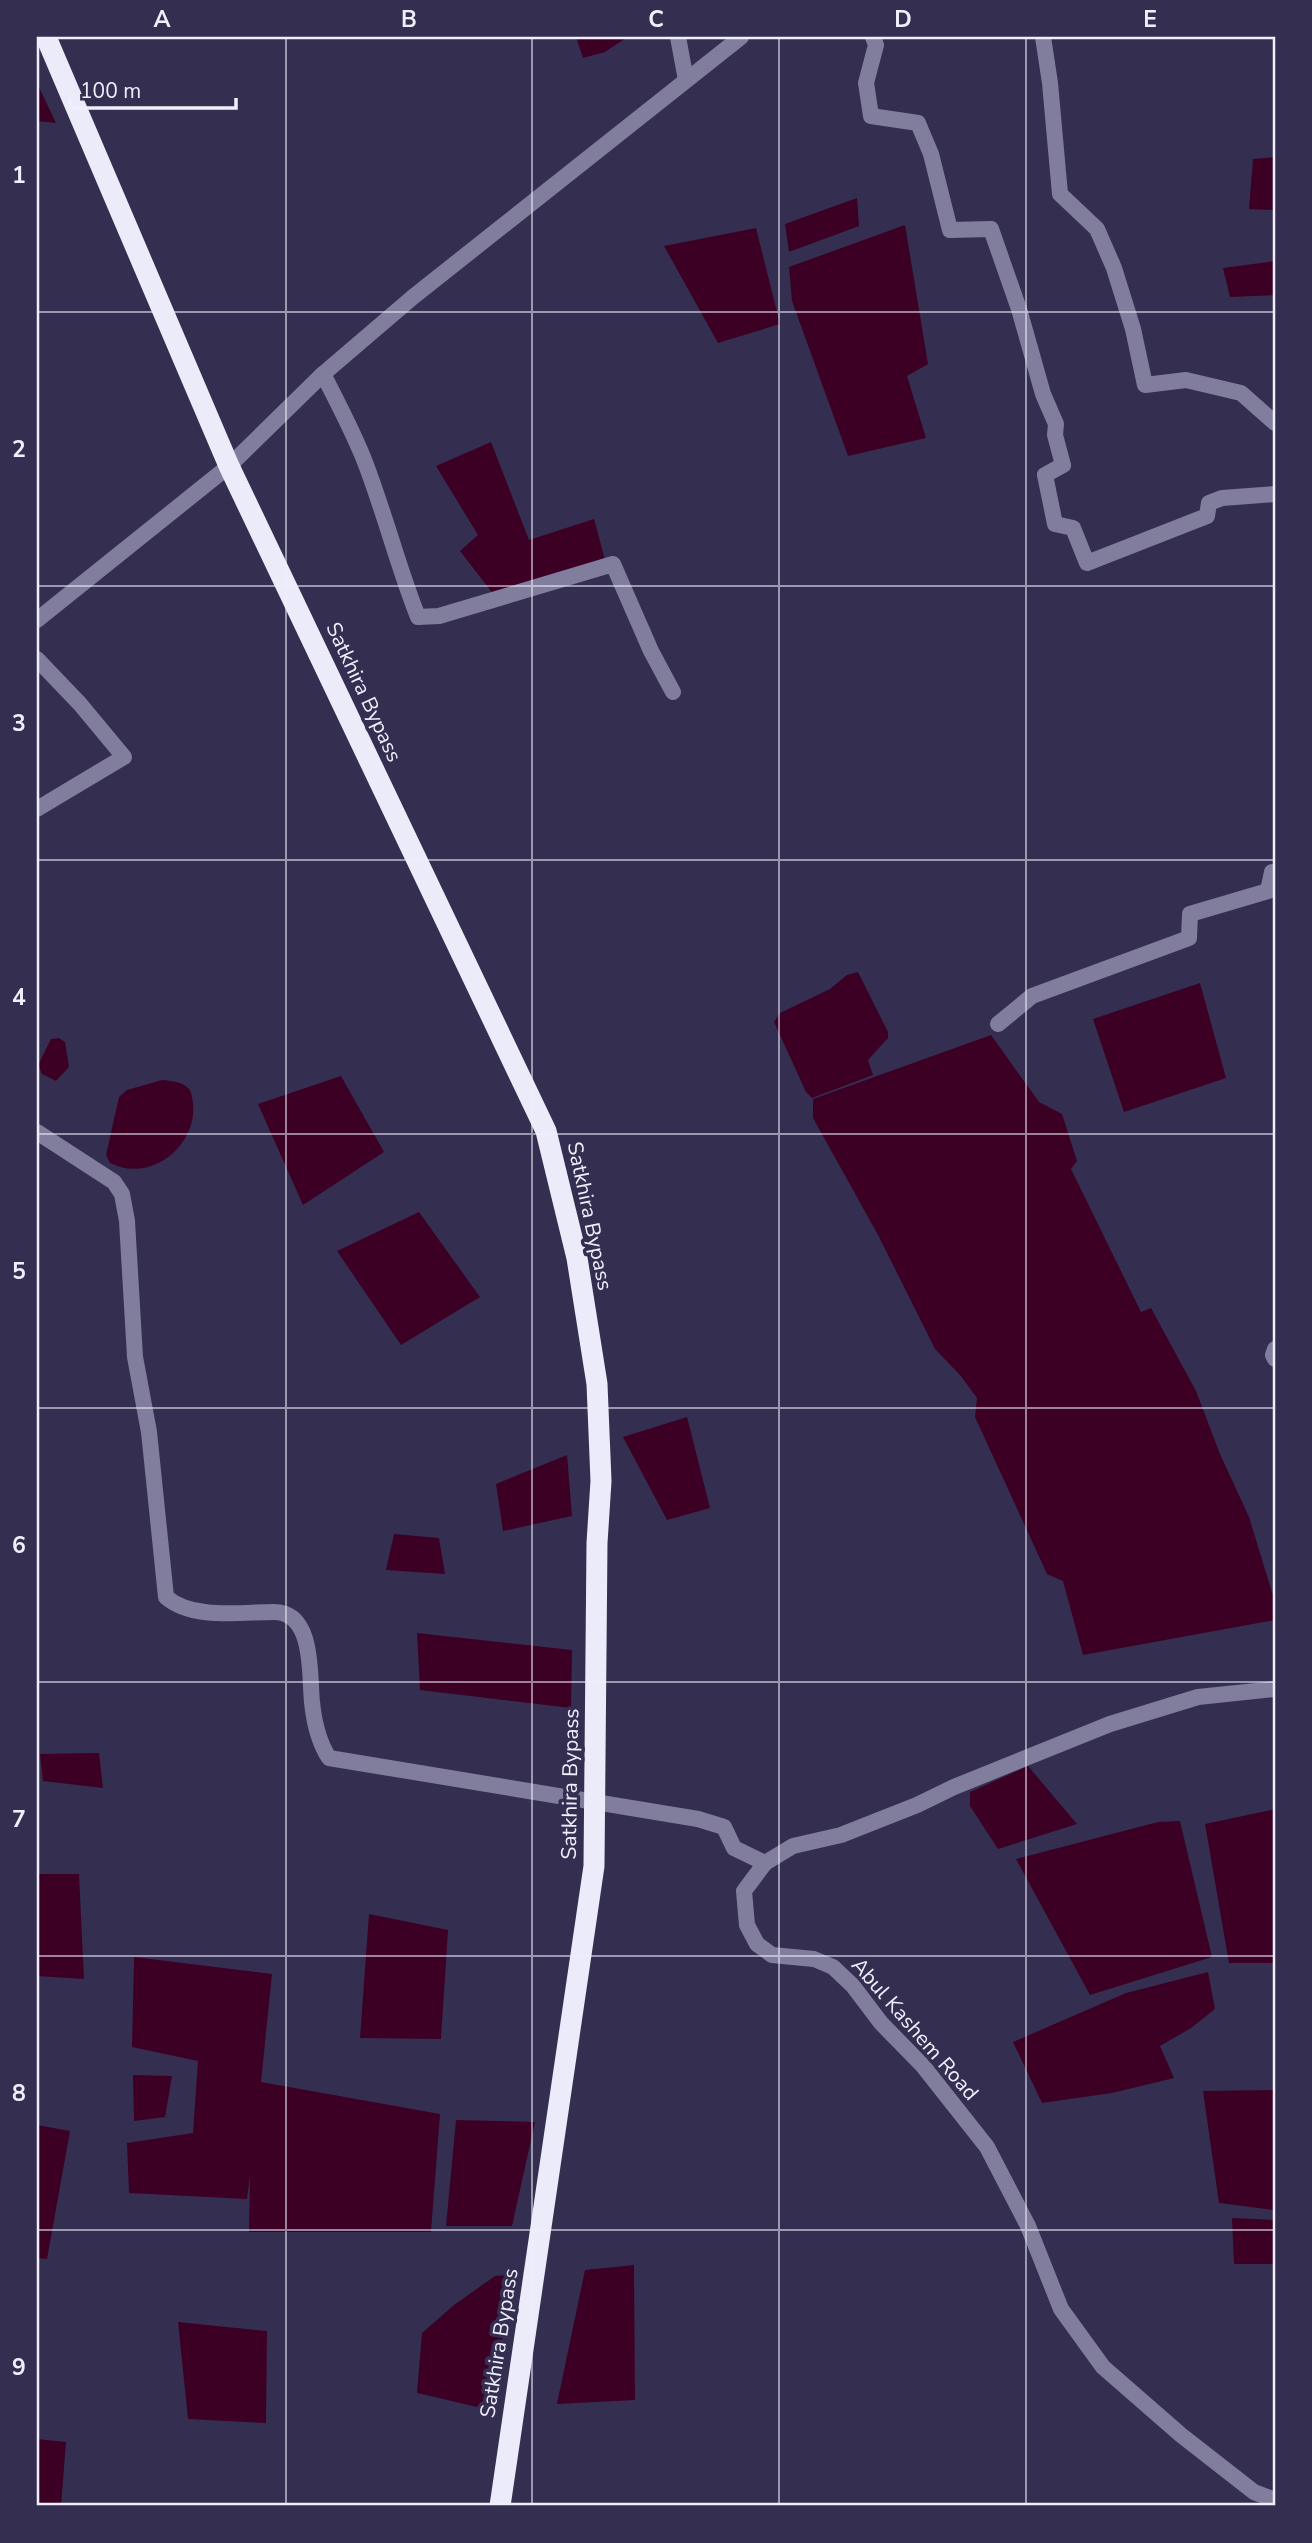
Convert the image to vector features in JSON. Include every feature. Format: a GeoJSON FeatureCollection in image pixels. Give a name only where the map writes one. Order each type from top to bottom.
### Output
{"type":"FeatureCollection","features":[{"type":"Feature","properties":{"kind":"highway","name":"Satkhira Bypass"},"geometry":{"type":"LineString","coordinates":[[46,37],[229,466],[545,1131],[576,1258],[597,1384],[601,1481],[597,1543],[594,1867],[500,2506]]}},
{"type":"Feature","properties":{"kind":"street"},"geometry":{"type":"LineString","coordinates":[[678,37],[686,80]]}},
{"type":"Feature","properties":{"kind":"street"},"geometry":{"type":"LineString","coordinates":[[37,620],[229,466],[323,374],[413,297],[741,37]]}},
{"type":"Feature","properties":{"kind":"street"},"geometry":{"type":"LineString","coordinates":[[873,37],[876,45],[866,83],[871,116],[918,123],[931,153],[950,230],[991,229],[1019,309],[1043,394],[1056,424],[1055,435],[1063,465],[1045,475],[1055,524],[1073,528],[1087,564],[1207,516],[1209,503],[1222,498],[1275,494]]}},
{"type":"Feature","properties":{"kind":"street"},"geometry":{"type":"LineString","coordinates":[[1043,37],[1060,194],[1097,229],[1114,268],[1133,329],[1145,385],[1186,380],[1241,393],[1275,423]]}},
{"type":"Feature","properties":{"kind":"street"},"geometry":{"type":"LineString","coordinates":[[323,374],[363,459],[418,617],[439,616],[613,564],[651,651],[673,692]]}},
{"type":"Feature","properties":{"kind":"street"},"geometry":{"type":"LineString","coordinates":[[37,659],[80,704],[124,757],[37,809]]}},
{"type":"Feature","properties":{"kind":"street"},"geometry":{"type":"LineString","coordinates":[[998,1024],[1032,996],[1189,938],[1190,914],[1268,891],[1272,872],[1275,872]]}},
{"type":"Feature","properties":{"kind":"street"},"geometry":{"type":"LineString","coordinates":[[37,1132],[114,1182],[122,1195],[127,1221],[135,1357],[149,1432],[166,1597],[176,1606],[201,1611],[280,1612],[298,1624],[308,1645],[312,1704],[319,1741],[329,1758],[698,1819],[724,1827],[734,1848],[765,1863]]}},
{"type":"Feature","properties":{"kind":"street"},"geometry":{"type":"LineString","coordinates":[[1275,1349],[1275,1359]]}},
{"type":"Feature","properties":{"kind":"street","name":"Abul Kashem Road"},"geometry":{"type":"LineString","coordinates":[[1275,1689],[1198,1697],[1110,1724],[841,1836],[793,1846],[765,1863],[744,1891],[747,1926],[757,1944],[772,1955],[814,1959],[833,1967],[853,1986],[881,2023],[923,2066],[987,2147],[1028,2226],[1061,2309],[1103,2367],[1181,2435],[1254,2492],[1275,2500]]}},
{"type":"Feature","properties":{"kind":"shaded area"},"geometry":{"type":"Polygon","coordinates":[[[576,37],[626,38],[605,52],[583,58],[576,37]]]}},
{"type":"Feature","properties":{"kind":"shaded area"},"geometry":{"type":"Polygon","coordinates":[[[37,83],[56,123],[37,121],[37,83]]]}},
{"type":"Feature","properties":{"kind":"shaded area"},"geometry":{"type":"Polygon","coordinates":[[[1275,157],[1275,210],[1249,209],[1253,159],[1275,157]]]}},
{"type":"Feature","properties":{"kind":"shaded area"},"geometry":{"type":"Polygon","coordinates":[[[857,198],[859,226],[789,252],[785,224],[857,198]]]}},
{"type":"Feature","properties":{"kind":"shaded area"},"geometry":{"type":"Polygon","coordinates":[[[905,225],[928,364],[907,376],[926,438],[848,456],[792,301],[789,267],[905,225]]]}},
{"type":"Feature","properties":{"kind":"shaded area"},"geometry":{"type":"Polygon","coordinates":[[[756,228],[780,324],[718,343],[664,246],[756,228]]]}},
{"type":"Feature","properties":{"kind":"shaded area"},"geometry":{"type":"Polygon","coordinates":[[[1275,261],[1275,295],[1230,297],[1223,268],[1275,261]]]}},
{"type":"Feature","properties":{"kind":"shaded area"},"geometry":{"type":"Polygon","coordinates":[[[491,442],[529,540],[594,519],[605,560],[494,595],[460,551],[478,535],[436,466],[491,442]]]}},
{"type":"Feature","properties":{"kind":"shaded area"},"geometry":{"type":"Polygon","coordinates":[[[858,972],[888,1032],[888,1038],[868,1060],[873,1075],[812,1098],[806,1092],[774,1022],[780,1013],[830,989],[847,975],[858,972]]]}},
{"type":"Feature","properties":{"kind":"shaded area"},"geometry":{"type":"Polygon","coordinates":[[[1200,983],[1226,1078],[1124,1112],[1093,1019],[1200,983]]]}},
{"type":"Feature","properties":{"kind":"shaded area"},"geometry":{"type":"Polygon","coordinates":[[[991,1035],[1039,1102],[1062,1114],[1077,1161],[1071,1169],[1141,1312],[1151,1308],[1196,1391],[1220,1454],[1249,1517],[1275,1602],[1275,1620],[1083,1655],[1063,1581],[1047,1574],[975,1417],[977,1398],[935,1349],[878,1235],[813,1118],[813,1099],[991,1035]]]}},
{"type":"Feature","properties":{"kind":"shaded area"},"geometry":{"type":"Polygon","coordinates":[[[59,1038],[65,1042],[69,1067],[56,1081],[42,1074],[38,1065],[51,1039],[59,1038]]]}},
{"type":"Feature","properties":{"kind":"shaded area"},"geometry":{"type":"Polygon","coordinates":[[[341,1076],[384,1152],[303,1205],[258,1104],[341,1076]]]}},
{"type":"Feature","properties":{"kind":"shaded area"},"geometry":{"type":"Polygon","coordinates":[[[162,1080],[179,1083],[190,1091],[193,1118],[180,1146],[169,1157],[141,1168],[126,1168],[110,1163],[106,1155],[119,1097],[127,1090],[162,1080]]]}},
{"type":"Feature","properties":{"kind":"shaded area"},"geometry":{"type":"Polygon","coordinates":[[[419,1212],[480,1297],[401,1345],[337,1251],[419,1212]]]}},
{"type":"Feature","properties":{"kind":"shaded area"},"geometry":{"type":"Polygon","coordinates":[[[687,1417],[710,1508],[667,1520],[623,1437],[687,1417]]]}},
{"type":"Feature","properties":{"kind":"shaded area"},"geometry":{"type":"Polygon","coordinates":[[[567,1455],[572,1516],[503,1531],[496,1484],[567,1455]]]}},
{"type":"Feature","properties":{"kind":"shaded area"},"geometry":{"type":"Polygon","coordinates":[[[394,1534],[439,1538],[445,1574],[386,1570],[394,1534]]]}},
{"type":"Feature","properties":{"kind":"shaded area"},"geometry":{"type":"Polygon","coordinates":[[[417,1633],[572,1650],[571,1708],[420,1690],[417,1633]]]}},
{"type":"Feature","properties":{"kind":"shaded area"},"geometry":{"type":"Polygon","coordinates":[[[99,1753],[103,1788],[43,1781],[40,1754],[99,1753]]]}},
{"type":"Feature","properties":{"kind":"shaded area"},"geometry":{"type":"Polygon","coordinates":[[[1028,1766],[1077,1824],[998,1849],[970,1806],[970,1792],[1028,1766]]]}},
{"type":"Feature","properties":{"kind":"shaded area"},"geometry":{"type":"Polygon","coordinates":[[[1275,1809],[1275,1963],[1229,1963],[1205,1824],[1275,1809]]]}},
{"type":"Feature","properties":{"kind":"shaded area"},"geometry":{"type":"Polygon","coordinates":[[[1180,1821],[1212,1957],[1090,1995],[1016,1859],[1158,1822],[1180,1821]]]}},
{"type":"Feature","properties":{"kind":"shaded area"},"geometry":{"type":"Polygon","coordinates":[[[37,1874],[79,1874],[84,1979],[37,1976],[37,1874]]]}},
{"type":"Feature","properties":{"kind":"shaded area"},"geometry":{"type":"Polygon","coordinates":[[[369,1914],[448,1930],[441,2039],[360,2038],[369,1914]]]}},
{"type":"Feature","properties":{"kind":"shaded area"},"geometry":{"type":"Polygon","coordinates":[[[134,1957],[272,1974],[261,2082],[440,2114],[431,2232],[249,2232],[250,2176],[247,2199],[129,2193],[127,2143],[193,2133],[198,2061],[132,2047],[134,1957]]]}},
{"type":"Feature","properties":{"kind":"shaded area"},"geometry":{"type":"Polygon","coordinates":[[[1208,1972],[1215,2009],[1191,2028],[1160,2046],[1174,2078],[1112,2093],[1042,2103],[1013,2042],[1126,1993],[1208,1972]]]}},
{"type":"Feature","properties":{"kind":"shaded area"},"geometry":{"type":"Polygon","coordinates":[[[133,2075],[172,2076],[165,2117],[134,2121],[133,2075]]]}},
{"type":"Feature","properties":{"kind":"shaded area"},"geometry":{"type":"Polygon","coordinates":[[[1275,2090],[1275,2210],[1219,2203],[1203,2091],[1275,2090]]]}},
{"type":"Feature","properties":{"kind":"shaded area"},"geometry":{"type":"Polygon","coordinates":[[[456,2120],[535,2122],[512,2226],[446,2226],[456,2120]]]}},
{"type":"Feature","properties":{"kind":"shaded area"},"geometry":{"type":"Polygon","coordinates":[[[37,2125],[70,2131],[47,2259],[37,2258],[37,2125]]]}},
{"type":"Feature","properties":{"kind":"shaded area"},"geometry":{"type":"Polygon","coordinates":[[[1232,2218],[1275,2220],[1275,2264],[1234,2264],[1232,2218]]]}},
{"type":"Feature","properties":{"kind":"shaded area"},"geometry":{"type":"Polygon","coordinates":[[[634,2265],[635,2400],[557,2404],[585,2270],[634,2265]]]}},
{"type":"Feature","properties":{"kind":"shaded area"},"geometry":{"type":"Polygon","coordinates":[[[514,2274],[490,2410],[417,2393],[422,2333],[454,2305],[495,2276],[514,2274]]]}},
{"type":"Feature","properties":{"kind":"shaded area"},"geometry":{"type":"Polygon","coordinates":[[[178,2322],[267,2331],[266,2423],[188,2419],[178,2322]]]}},
{"type":"Feature","properties":{"kind":"shaded area"},"geometry":{"type":"Polygon","coordinates":[[[37,2439],[66,2442],[61,2506],[37,2506],[37,2439]]]}}]}
